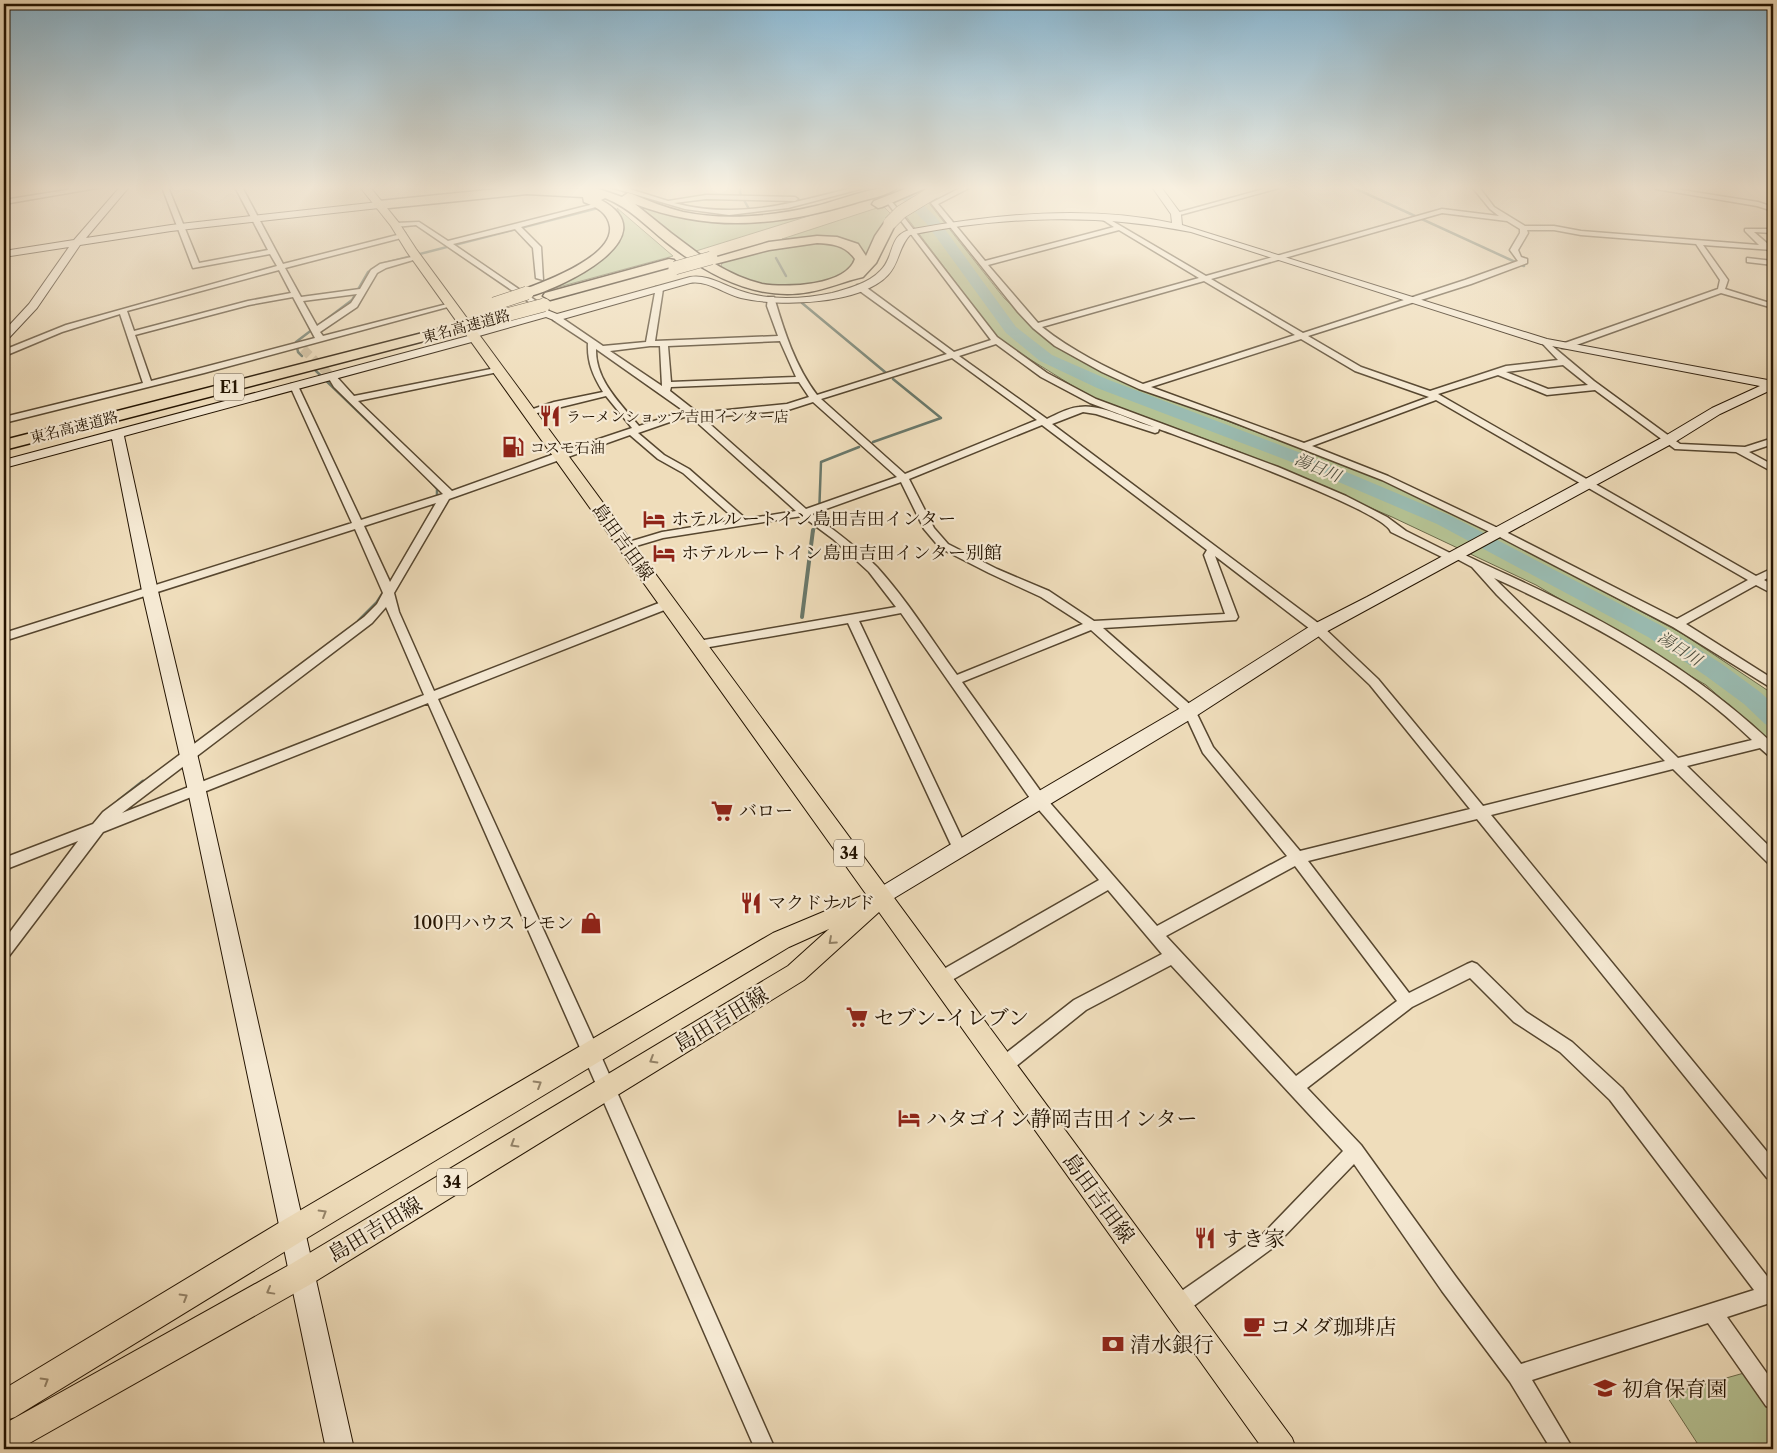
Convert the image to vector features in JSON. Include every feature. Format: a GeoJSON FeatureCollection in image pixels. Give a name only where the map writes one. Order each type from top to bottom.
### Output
{"type":"FeatureCollection","features":[{"type":"Feature","properties":{"kind":"highway"},"geometry":{"type":"LineString","coordinates":[[457,325],[542,306],[560,280],[591,263],[600,255]]}},
{"type":"Feature","properties":{"kind":"highway"},"geometry":{"type":"LineString","coordinates":[[683,255],[705,272],[737,285],[773,292],[833,286],[865,269],[875,255]]}},
{"type":"Feature","properties":{"kind":"highway"},"geometry":{"type":"LineString","coordinates":[[690,255],[714,271],[746,284],[785,289],[828,283],[854,272],[861,264],[860,255]]}},
{"type":"Feature","properties":{"kind":"highway"},"geometry":{"type":"LineString","coordinates":[[708,258],[716,255]]}},
{"type":"Feature","properties":{"kind":"highway"},"geometry":{"type":"LineString","coordinates":[[674,267],[718,255]]}},
{"type":"Feature","properties":{"kind":"highway"},"geometry":{"type":"LineString","coordinates":[[708,258],[723,255]]}},
{"type":"Feature","properties":{"kind":"highway","name":"東名高速道路"},"geometry":{"type":"LineString","coordinates":[[542,306],[674,267]]}},
{"type":"Feature","properties":{"kind":"highway","name":"東名高速道路"},"geometry":{"type":"LineString","coordinates":[[4,436],[152,391],[542,306],[616,286],[674,267]]}},
{"type":"Feature","properties":{"kind":"highway","name":"東名高速道路"},"geometry":{"type":"LineString","coordinates":[[4,445],[457,325]]}},
{"type":"Feature","properties":{"kind":"main road","name":"島田吉田線"},"geometry":{"type":"LineString","coordinates":[[414,255],[457,325],[498,369],[1281,1449]]}},
{"type":"Feature","properties":{"kind":"main road","name":"島田吉田線"},"geometry":{"type":"LineString","coordinates":[[4,1406],[292,1231],[782,940],[881,897]]}},
{"type":"Feature","properties":{"kind":"main road","name":"島田吉田線"},"geometry":{"type":"LineString","coordinates":[[4,1441],[301,1274],[796,973],[881,897]]}},
{"type":"Feature","properties":{"kind":"street"},"geometry":{"type":"LineString","coordinates":[[4,337],[33,306],[68,255]]}},
{"type":"Feature","properties":{"kind":"street"},"geometry":{"type":"LineString","coordinates":[[192,255],[196,266],[253,255]]}},
{"type":"Feature","properties":{"kind":"street"},"geometry":{"type":"LineString","coordinates":[[274,255],[299,297],[316,331]]}},
{"type":"Feature","properties":{"kind":"street"},"geometry":{"type":"LineString","coordinates":[[4,353],[76,324],[220,283],[331,255]]}},
{"type":"Feature","properties":{"kind":"street"},"geometry":{"type":"LineString","coordinates":[[4,420],[152,391],[290,347],[302,345],[316,331],[354,305],[374,272],[383,266],[414,255]]}},
{"type":"Feature","properties":{"kind":"street"},"geometry":{"type":"LineString","coordinates":[[463,255],[542,306],[601,350],[666,388],[693,414],[873,570],[904,609],[1039,800],[1154,934],[1355,1151],[1443,1276],[1517,1375],[1563,1449]]}},
{"type":"Feature","properties":{"kind":"street"},"geometry":{"type":"LineString","coordinates":[[537,255],[540,278]]}},
{"type":"Feature","properties":{"kind":"street"},"geometry":{"type":"LineString","coordinates":[[542,306],[659,289],[699,279],[739,294],[771,299],[796,300],[819,297],[860,287],[883,276],[895,255]]}},
{"type":"Feature","properties":{"kind":"street"},"geometry":{"type":"LineString","coordinates":[[931,255],[963,301],[996,341],[1090,405],[1138,427],[1158,431],[1243,462],[1456,556],[1570,609],[1716,701],[1773,752]]}},
{"type":"Feature","properties":{"kind":"street"},"geometry":{"type":"LineString","coordinates":[[975,255],[1036,326],[1058,344],[1081,358],[1142,387],[1305,446],[1385,478],[1498,532],[1677,624],[1773,685]]}},
{"type":"Feature","properties":{"kind":"street"},"geometry":{"type":"LineString","coordinates":[[982,264],[1017,255]]}},
{"type":"Feature","properties":{"kind":"street"},"geometry":{"type":"LineString","coordinates":[[1164,255],[1358,369],[1434,396],[1773,590]]}},
{"type":"Feature","properties":{"kind":"street"},"geometry":{"type":"LineString","coordinates":[[1273,255],[1545,342],[1773,385]]}},
{"type":"Feature","properties":{"kind":"street"},"geometry":{"type":"LineString","coordinates":[[1036,326],[1288,255]]}},
{"type":"Feature","properties":{"kind":"street"},"geometry":{"type":"LineString","coordinates":[[1142,387],[1524,261],[1516,255]]}},
{"type":"Feature","properties":{"kind":"street"},"geometry":{"type":"LineString","coordinates":[[1707,255],[1724,280],[1721,290]]}},
{"type":"Feature","properties":{"kind":"street"},"geometry":{"type":"LineString","coordinates":[[1750,260],[1773,262]]}},
{"type":"Feature","properties":{"kind":"street"},"geometry":{"type":"LineString","coordinates":[[860,287],[1045,422],[1318,629],[1374,682],[1773,1172]]}},
{"type":"Feature","properties":{"kind":"street"},"geometry":{"type":"LineString","coordinates":[[650,344],[659,289]]}},
{"type":"Feature","properties":{"kind":"street"},"geometry":{"type":"LineString","coordinates":[[1565,346],[1721,290],[1773,306]]}},
{"type":"Feature","properties":{"kind":"street"},"geometry":{"type":"LineString","coordinates":[[131,334],[248,303],[362,291]]}},
{"type":"Feature","properties":{"kind":"street"},"geometry":{"type":"LineString","coordinates":[[771,299],[771,306],[801,379],[814,399],[904,478],[929,529],[944,546],[993,571],[1045,594],[1092,625],[1190,711],[1208,750],[1297,858],[1407,1002]]}},
{"type":"Feature","properties":{"kind":"street"},"geometry":{"type":"LineString","coordinates":[[123,311],[152,391]]}},
{"type":"Feature","properties":{"kind":"street"},"geometry":{"type":"LineString","coordinates":[[316,331],[457,325]]}},
{"type":"Feature","properties":{"kind":"street"},"geometry":{"type":"LineString","coordinates":[[4,464],[331,377],[457,325]]}},
{"type":"Feature","properties":{"kind":"street"},"geometry":{"type":"LineString","coordinates":[[601,350],[650,344],[755,341],[784,338]]}},
{"type":"Feature","properties":{"kind":"street"},"geometry":{"type":"LineString","coordinates":[[4,637],[446,496],[560,455],[635,431],[693,414],[788,407],[996,341]]}},
{"type":"Feature","properties":{"kind":"street"},"geometry":{"type":"LineString","coordinates":[[1545,342],[1565,362],[1670,439],[1678,447],[1737,449],[1759,447],[1773,441]]}},
{"type":"Feature","properties":{"kind":"street"},"geometry":{"type":"LineString","coordinates":[[592,343],[590,352],[594,368],[635,431],[661,457],[686,471],[744,522]]}},
{"type":"Feature","properties":{"kind":"street"},"geometry":{"type":"LineString","coordinates":[[664,344],[666,352],[666,388]]}},
{"type":"Feature","properties":{"kind":"street"},"geometry":{"type":"LineString","coordinates":[[1305,446],[1506,369],[1565,362]]}},
{"type":"Feature","properties":{"kind":"street"},"geometry":{"type":"LineString","coordinates":[[353,399],[498,369]]}},
{"type":"Feature","properties":{"kind":"street"},"geometry":{"type":"LineString","coordinates":[[1499,372],[1547,392],[1597,387]]}},
{"type":"Feature","properties":{"kind":"street"},"geometry":{"type":"LineString","coordinates":[[331,377],[446,496]]}},
{"type":"Feature","properties":{"kind":"street"},"geometry":{"type":"LineString","coordinates":[[666,388],[801,379]]}},
{"type":"Feature","properties":{"kind":"street"},"geometry":{"type":"LineString","coordinates":[[881,897],[1039,800],[1190,711],[1318,629],[1374,601],[1716,412],[1773,385]]}},
{"type":"Feature","properties":{"kind":"street"},"geometry":{"type":"LineString","coordinates":[[294,386],[387,590],[393,612],[592,1053],[606,1089],[765,1449]]}},
{"type":"Feature","properties":{"kind":"street"},"geometry":{"type":"LineString","coordinates":[[529,412],[609,393]]}},
{"type":"Feature","properties":{"kind":"street"},"geometry":{"type":"LineString","coordinates":[[626,546],[662,535],[809,513],[1090,405]]}},
{"type":"Feature","properties":{"kind":"street"},"geometry":{"type":"LineString","coordinates":[[117,434],[340,1449]]}},
{"type":"Feature","properties":{"kind":"street"},"geometry":{"type":"LineString","coordinates":[[1737,449],[1773,469]]}},
{"type":"Feature","properties":{"kind":"street"},"geometry":{"type":"LineString","coordinates":[[4,951],[96,829],[108,816],[187,750],[368,620],[381,606],[387,590],[446,496]]}},
{"type":"Feature","properties":{"kind":"street"},"geometry":{"type":"LineString","coordinates":[[954,681],[1092,625],[1232,617],[1209,555],[1213,550]]}},
{"type":"Feature","properties":{"kind":"street"},"geometry":{"type":"LineString","coordinates":[[1477,566],[1501,592],[1773,859]]}},
{"type":"Feature","properties":{"kind":"street"},"geometry":{"type":"LineString","coordinates":[[1677,624],[1773,571]]}},
{"type":"Feature","properties":{"kind":"street"},"geometry":{"type":"LineString","coordinates":[[4,864],[197,792],[431,696],[668,604]]}},
{"type":"Feature","properties":{"kind":"street"},"geometry":{"type":"LineString","coordinates":[[698,645],[904,609]]}},
{"type":"Feature","properties":{"kind":"street"},"geometry":{"type":"LineString","coordinates":[[852,618],[960,849]]}},
{"type":"Feature","properties":{"kind":"street"},"geometry":{"type":"LineString","coordinates":[[1154,934],[1297,858],[1763,742]]}},
{"type":"Feature","properties":{"kind":"street"},"geometry":{"type":"LineString","coordinates":[[940,979],[1109,882]]}},
{"type":"Feature","properties":{"kind":"street"},"geometry":{"type":"LineString","coordinates":[[1004,1066],[1080,1005],[1174,956]]}},
{"type":"Feature","properties":{"kind":"street"},"geometry":{"type":"LineString","coordinates":[[1295,1087],[1407,1002],[1472,969],[1520,1017],[1566,1047],[1616,1094],[1771,1294],[1517,1375]]}},
{"type":"Feature","properties":{"kind":"street"},"geometry":{"type":"LineString","coordinates":[[1177,1306],[1268,1240],[1355,1151]]}},
{"type":"Feature","properties":{"kind":"street"},"geometry":{"type":"LineString","coordinates":[[1712,1313],[1773,1399]]}},
{"type":"Feature","properties":{"kind":"green space"},"geometry":{"type":"Polygon","coordinates":[[[609,255],[673,256],[544,291],[589,269],[609,255]]]}},
{"type":"Feature","properties":{"kind":"green space"},"geometry":{"type":"Polygon","coordinates":[[[853,255],[854,262],[848,271],[821,282],[774,286],[741,279],[720,270],[722,263],[742,256],[853,255]]]}},
{"type":"Feature","properties":{"kind":"green space"},"geometry":{"type":"Polygon","coordinates":[[[935,255],[970,255],[1004,298],[1056,347],[1129,384],[1374,476],[1511,542],[1683,634],[1773,694],[1773,744],[1706,685],[1536,585],[1392,517],[1240,452],[1089,396],[999,340],[935,255]]]}},
{"type":"Feature","properties":{"kind":"green space"},"geometry":{"type":"Polygon","coordinates":[[[1744,1373],[1773,1415],[1773,1449],[1701,1449],[1666,1395],[1744,1373]]]}},
{"type":"Feature","properties":{"kind":"waterway"},"geometry":{"type":"LineString","coordinates":[[319,325],[352,300],[368,272],[381,264],[417,255]]}},
{"type":"Feature","properties":{"kind":"waterway","name":"湯日川"},"geometry":{"type":"LineString","coordinates":[[956,255],[1011,330],[1046,358],[1103,384],[1300,459],[1444,520],[1656,632],[1714,670],[1752,698],[1773,718]]}},
{"type":"Feature","properties":{"kind":"waterway"},"geometry":{"type":"LineString","coordinates":[[1500,255],[1524,266]]}},
{"type":"Feature","properties":{"kind":"waterway"},"geometry":{"type":"LineString","coordinates":[[776,258],[786,276]]}},
{"type":"Feature","properties":{"kind":"waterway"},"geometry":{"type":"LineString","coordinates":[[802,303],[885,372]]}},
{"type":"Feature","properties":{"kind":"waterway"},"geometry":{"type":"LineString","coordinates":[[302,356],[298,352],[296,342],[313,329]]}},
{"type":"Feature","properties":{"kind":"waterway"},"geometry":{"type":"LineString","coordinates":[[315,370],[399,451]]}},
{"type":"Feature","properties":{"kind":"waterway"},"geometry":{"type":"LineString","coordinates":[[873,442],[941,418],[893,379]]}},
{"type":"Feature","properties":{"kind":"waterway"},"geometry":{"type":"LineString","coordinates":[[813,532],[819,516],[821,462],[859,447]]}},
{"type":"Feature","properties":{"kind":"waterway"},"geometry":{"type":"LineString","coordinates":[[429,480],[437,489],[437,500]]}},
{"type":"Feature","properties":{"kind":"waterway"},"geometry":{"type":"LineString","coordinates":[[802,617],[813,530]]}},
{"type":"Feature","properties":{"kind":"waterway"},"geometry":{"type":"LineString","coordinates":[[359,621],[377,603],[384,592]]}},
{"type":"Feature","properties":{"kind":"waterway"},"geometry":{"type":"LineString","coordinates":[[119,801],[143,782]]}},
{"type":"Feature","properties":{"kind":"tunnel"},"geometry":{"type":"LineString","coordinates":[[303,349],[332,377]]}},
{"type":"Feature","properties":{"kind":"place","name":"ラーメンショップ吉田インター店"},"geometry":{"type":"Point","coordinates":[550,416]}},
{"type":"Feature","properties":{"kind":"place","name":"コスモ石油"},"geometry":{"type":"Point","coordinates":[513,447]}},
{"type":"Feature","properties":{"kind":"place","name":"ホテルルートイン島田吉田インター"},"geometry":{"type":"Point","coordinates":[654,519]}},
{"type":"Feature","properties":{"kind":"place","name":"ホテルルートイン島田吉田インター別館"},"geometry":{"type":"Point","coordinates":[664,553]}},
{"type":"Feature","properties":{"kind":"place","name":"バロー"},"geometry":{"type":"Point","coordinates":[722,811]}},
{"type":"Feature","properties":{"kind":"place","name":"マクドナルド"},"geometry":{"type":"Point","coordinates":[751,903]}},
{"type":"Feature","properties":{"kind":"place","name":"100円ハウス レモン"},"geometry":{"type":"Point","coordinates":[591,923]}},
{"type":"Feature","properties":{"kind":"place","name":"セブン-イレブン"},"geometry":{"type":"Point","coordinates":[857,1017]}},
{"type":"Feature","properties":{"kind":"place","name":"ハタゴイン静岡吉田インター"},"geometry":{"type":"Point","coordinates":[909,1118]}},
{"type":"Feature","properties":{"kind":"place","name":"すき家"},"geometry":{"type":"Point","coordinates":[1205,1238]}},
{"type":"Feature","properties":{"kind":"place","name":"コメダ珈琲店"},"geometry":{"type":"Point","coordinates":[1254,1326]}},
{"type":"Feature","properties":{"kind":"place","name":"清水銀行"},"geometry":{"type":"Point","coordinates":[1113,1344]}},
{"type":"Feature","properties":{"kind":"place","name":"初倉保育園"},"geometry":{"type":"Point","coordinates":[1605,1388]}}]}
